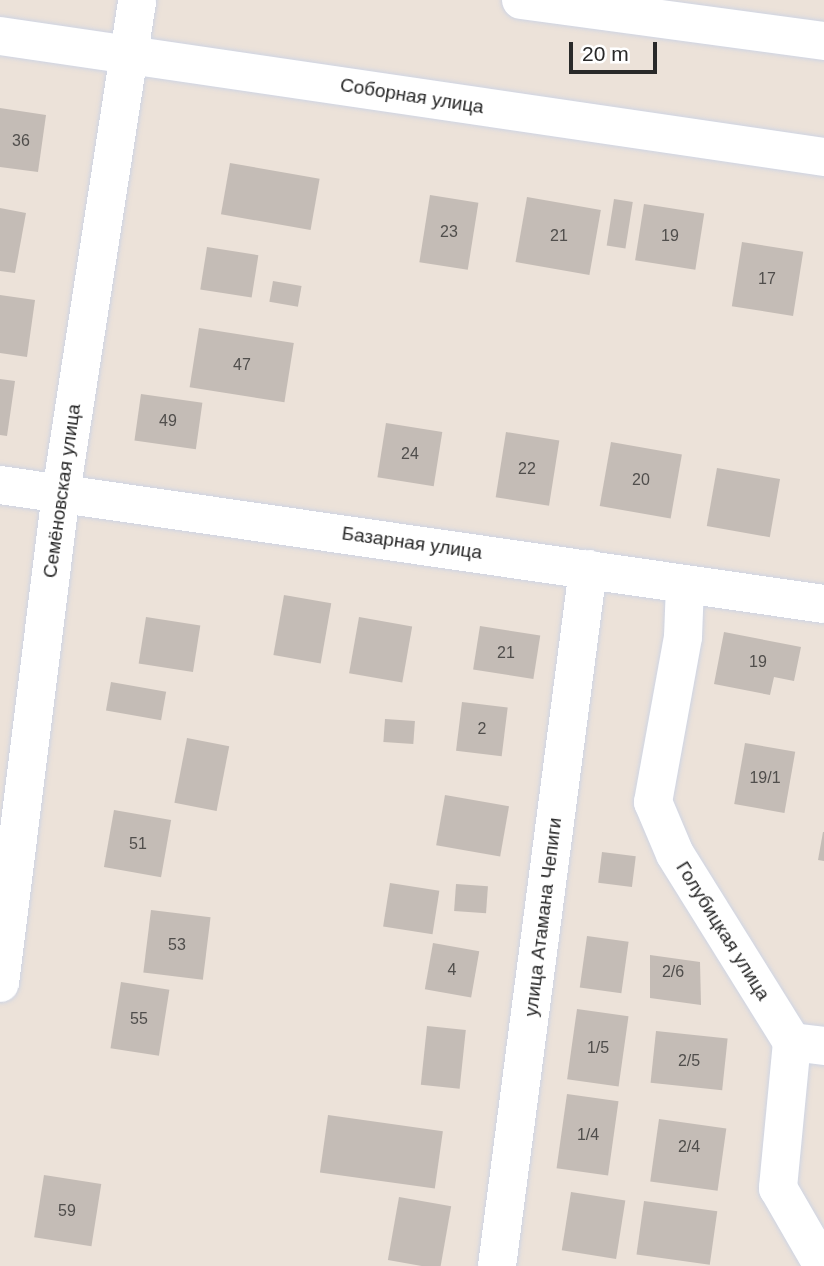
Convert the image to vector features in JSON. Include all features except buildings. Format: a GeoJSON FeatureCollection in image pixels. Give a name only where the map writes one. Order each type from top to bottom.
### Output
{"type":"FeatureCollection","features":[{"type":"Feature","properties":{"kind":"street","name":"Семёновская улица"},"geometry":{"type":"LineString","coordinates":[[0,984],[5,904],[61,493],[137,0]]}},
{"type":"Feature","properties":{"kind":"street"},"geometry":{"type":"LineString","coordinates":[[521,0],[824,41]]}},
{"type":"Feature","properties":{"kind":"street","name":"Соборная улица"},"geometry":{"type":"LineString","coordinates":[[0,37],[128,53],[824,157]]}},
{"type":"Feature","properties":{"kind":"street","name":"Базарная улица"},"geometry":{"type":"LineString","coordinates":[[0,485],[824,604]]}},
{"type":"Feature","properties":{"kind":"street","name":"улица Атамана Чепиги"},"geometry":{"type":"LineString","coordinates":[[498,1266],[589,569]]}},
{"type":"Feature","properties":{"kind":"street","name":"Голубицкая улица"},"geometry":{"type":"LineString","coordinates":[[685,585],[683,637],[653,802],[675,853],[808,1044],[778,1188],[823,1266]]}}]}
